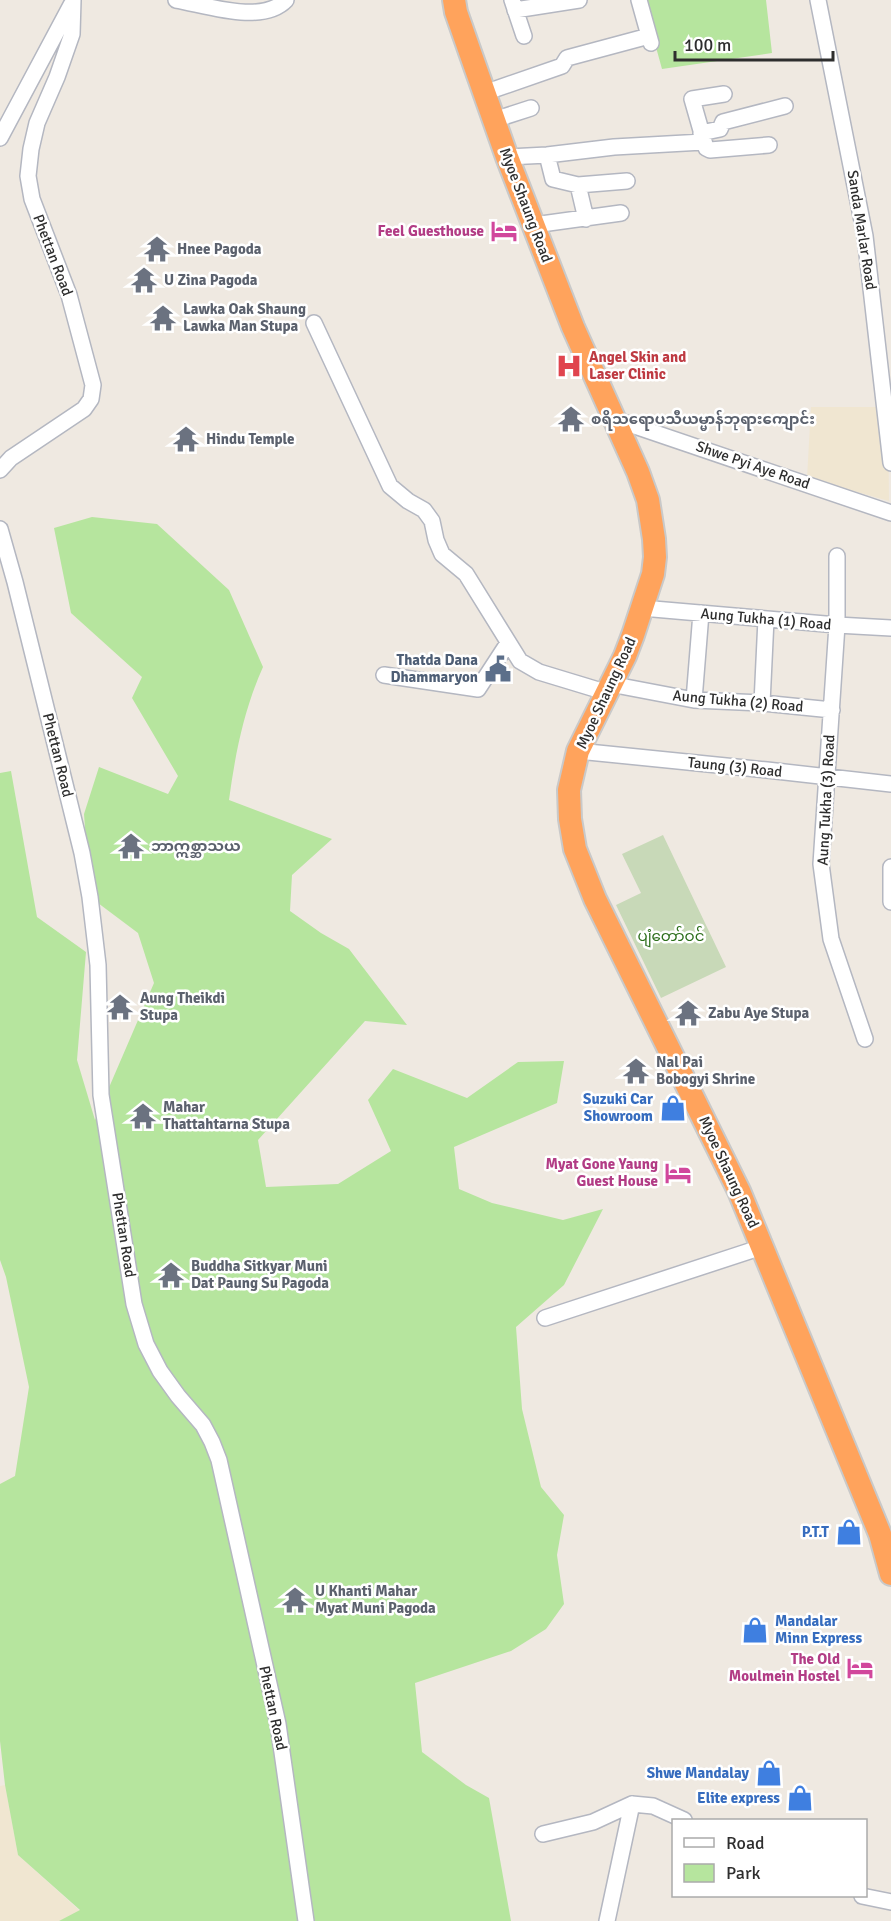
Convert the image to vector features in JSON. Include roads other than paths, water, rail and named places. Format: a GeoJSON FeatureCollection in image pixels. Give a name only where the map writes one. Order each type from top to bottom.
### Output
{"type":"FeatureCollection","features":[{"type":"Feature","properties":{"kind":"highway","name":"Myoe Shaung Road"},"geometry":{"type":"LineString","coordinates":[[454,0],[456,12],[507,157],[573,327],[638,472],[648,500],[654,539],[653,574],[625,656],[578,751],[568,803],[575,849],[595,898],[739,1191],[873,1515],[891,1574]]}},
{"type":"Feature","properties":{"kind":"street"},"geometry":{"type":"LineString","coordinates":[[0,138],[73,0]]}},
{"type":"Feature","properties":{"kind":"street","name":"Phettan Road"},"geometry":{"type":"LineString","coordinates":[[0,470],[11,458],[84,409],[91,399],[93,385],[69,295],[32,199],[28,176],[37,123],[72,34],[73,0]]}},
{"type":"Feature","properties":{"kind":"street"},"geometry":{"type":"LineString","coordinates":[[176,0],[241,12],[261,12],[281,5],[286,0]]}},
{"type":"Feature","properties":{"kind":"street"},"geometry":{"type":"LineString","coordinates":[[524,36],[514,5],[579,0]]}},
{"type":"Feature","properties":{"kind":"street"},"geometry":{"type":"LineString","coordinates":[[484,93],[562,66],[567,58],[650,40],[639,0]]}},
{"type":"Feature","properties":{"kind":"street","name":"Sanda Marlar Road"},"geometry":{"type":"LineString","coordinates":[[818,0],[865,236],[891,463]]}},
{"type":"Feature","properties":{"kind":"street"},"geometry":{"type":"LineString","coordinates":[[724,94],[692,99],[706,148],[710,150],[769,145]]}},
{"type":"Feature","properties":{"kind":"street"},"geometry":{"type":"LineString","coordinates":[[507,157],[547,155],[702,137],[720,129],[723,122],[785,106]]}},
{"type":"Feature","properties":{"kind":"street"},"geometry":{"type":"LineString","coordinates":[[494,120],[531,108]]}},
{"type":"Feature","properties":{"kind":"street"},"geometry":{"type":"LineString","coordinates":[[547,155],[553,179],[578,185],[627,181]]}},
{"type":"Feature","properties":{"kind":"street"},"geometry":{"type":"LineString","coordinates":[[578,185],[586,219]]}},
{"type":"Feature","properties":{"kind":"street"},"geometry":{"type":"LineString","coordinates":[[534,225],[621,213]]}},
{"type":"Feature","properties":{"kind":"street","name":"Aung Tukha (2) Road"},"geometry":{"type":"LineString","coordinates":[[314,323],[390,486],[408,501],[424,510],[432,521],[442,554],[466,574],[520,661],[539,672],[608,688],[694,700],[762,703],[832,710]]}},
{"type":"Feature","properties":{"kind":"street","name":"Shwe Pyi Aye Road"},"geometry":{"type":"LineString","coordinates":[[614,419],[891,513]]}},
{"type":"Feature","properties":{"kind":"street","name":"Phettan Road"},"geometry":{"type":"LineString","coordinates":[[0,529],[84,864],[98,966],[101,1095],[134,1304],[146,1344],[160,1371],[203,1425],[219,1460],[278,1724],[306,1921]]}},
{"type":"Feature","properties":{"kind":"street","name":"Aung Tukha (3) Road"},"geometry":{"type":"LineString","coordinates":[[837,556],[837,626],[821,864],[831,939],[865,1039]]}},
{"type":"Feature","properties":{"kind":"street","name":"Aung Tukha (1) Road"},"geometry":{"type":"LineString","coordinates":[[642,608],[837,626],[891,628]]}},
{"type":"Feature","properties":{"kind":"street"},"geometry":{"type":"LineString","coordinates":[[694,700],[701,613]]}},
{"type":"Feature","properties":{"kind":"street"},"geometry":{"type":"LineString","coordinates":[[762,703],[766,619]]}},
{"type":"Feature","properties":{"kind":"street"},"geometry":{"type":"LineString","coordinates":[[384,675],[478,689],[508,643]]}},
{"type":"Feature","properties":{"kind":"street","name":"Taung (3) Road"},"geometry":{"type":"LineString","coordinates":[[578,751],[891,784]]}},
{"type":"Feature","properties":{"kind":"street"},"geometry":{"type":"LineString","coordinates":[[891,867],[891,902]]}},
{"type":"Feature","properties":{"kind":"street"},"geometry":{"type":"LineString","coordinates":[[545,1318],[762,1246]]}},
{"type":"Feature","properties":{"kind":"street"},"geometry":{"type":"LineString","coordinates":[[607,1921],[632,1804]]}},
{"type":"Feature","properties":{"kind":"street"},"geometry":{"type":"LineString","coordinates":[[543,1834],[593,1822],[632,1804],[653,1806],[680,1819]]}},
{"type":"Feature","properties":{"kind":"street"},"geometry":{"type":"LineString","coordinates":[[867,1897],[891,1902]]}},
{"type":"Feature","properties":{"kind":"place","name":"Feel Guesthouse"},"geometry":{"type":"Point","coordinates":[504,231]}},
{"type":"Feature","properties":{"kind":"place","name":"Hnee Pagoda"},"geometry":{"type":"Point","coordinates":[157,249]}},
{"type":"Feature","properties":{"kind":"place","name":"U Zina Pagoda"},"geometry":{"type":"Point","coordinates":[144,280]}},
{"type":"Feature","properties":{"kind":"place","name":"Lawka Oak Shaung Lawka Man Stupa"},"geometry":{"type":"Point","coordinates":[163,318]}},
{"type":"Feature","properties":{"kind":"place","name":"Angel Skin and Laser Clinic"},"geometry":{"type":"Point","coordinates":[569,366]}},
{"type":"Feature","properties":{"kind":"place","name":"စရိသရောပသီယမ္မာန်ဘုရားကျောင်း"},"geometry":{"type":"Point","coordinates":[571,419]}},
{"type":"Feature","properties":{"kind":"place","name":"Hindu Temple"},"geometry":{"type":"Point","coordinates":[186,439]}},
{"type":"Feature","properties":{"kind":"place","name":"Thatda Dana Dhammaryon"},"geometry":{"type":"Point","coordinates":[498,669]}},
{"type":"Feature","properties":{"kind":"place","name":"ဘာဣစ္ဆာသယ"},"geometry":{"type":"Point","coordinates":[131,846]}},
{"type":"Feature","properties":{"kind":"place","name":"Aung Theikdi Stupa"},"geometry":{"type":"Point","coordinates":[120,1007]}},
{"type":"Feature","properties":{"kind":"place","name":"Zabu Aye Stupa"},"geometry":{"type":"Point","coordinates":[688,1013]}},
{"type":"Feature","properties":{"kind":"place","name":"Nal Pai Bobogyi Shrine"},"geometry":{"type":"Point","coordinates":[636,1071]}},
{"type":"Feature","properties":{"kind":"place","name":"Suzuki Car Showroom"},"geometry":{"type":"Point","coordinates":[673,1108]}},
{"type":"Feature","properties":{"kind":"place","name":"Mahar Thattahtarna Stupa"},"geometry":{"type":"Point","coordinates":[143,1116]}},
{"type":"Feature","properties":{"kind":"place","name":"Myat Gone Yaung Guest House"},"geometry":{"type":"Point","coordinates":[678,1173]}},
{"type":"Feature","properties":{"kind":"place","name":"Buddha Sitkyar Muni Dat Paung Su Pagoda"},"geometry":{"type":"Point","coordinates":[171,1275]}},
{"type":"Feature","properties":{"kind":"place","name":"P.T.T"},"geometry":{"type":"Point","coordinates":[849,1532]}},
{"type":"Feature","properties":{"kind":"place","name":"U Khanti Mahar Myat Muni Pagoda"},"geometry":{"type":"Point","coordinates":[295,1600]}},
{"type":"Feature","properties":{"kind":"place","name":"Mandalar Minn Express"},"geometry":{"type":"Point","coordinates":[755,1630]}},
{"type":"Feature","properties":{"kind":"place","name":"The Old Moulmein Hostel"},"geometry":{"type":"Point","coordinates":[860,1668]}},
{"type":"Feature","properties":{"kind":"place","name":"Shwe Mandalay"},"geometry":{"type":"Point","coordinates":[769,1773]}},
{"type":"Feature","properties":{"kind":"place","name":"Elite express"},"geometry":{"type":"Point","coordinates":[800,1798]}},
{"type":"Feature","properties":{"kind":"park label","name":"ပျံတော်ဝင်"},"geometry":{"type":"Point","coordinates":[671,936]}}]}
